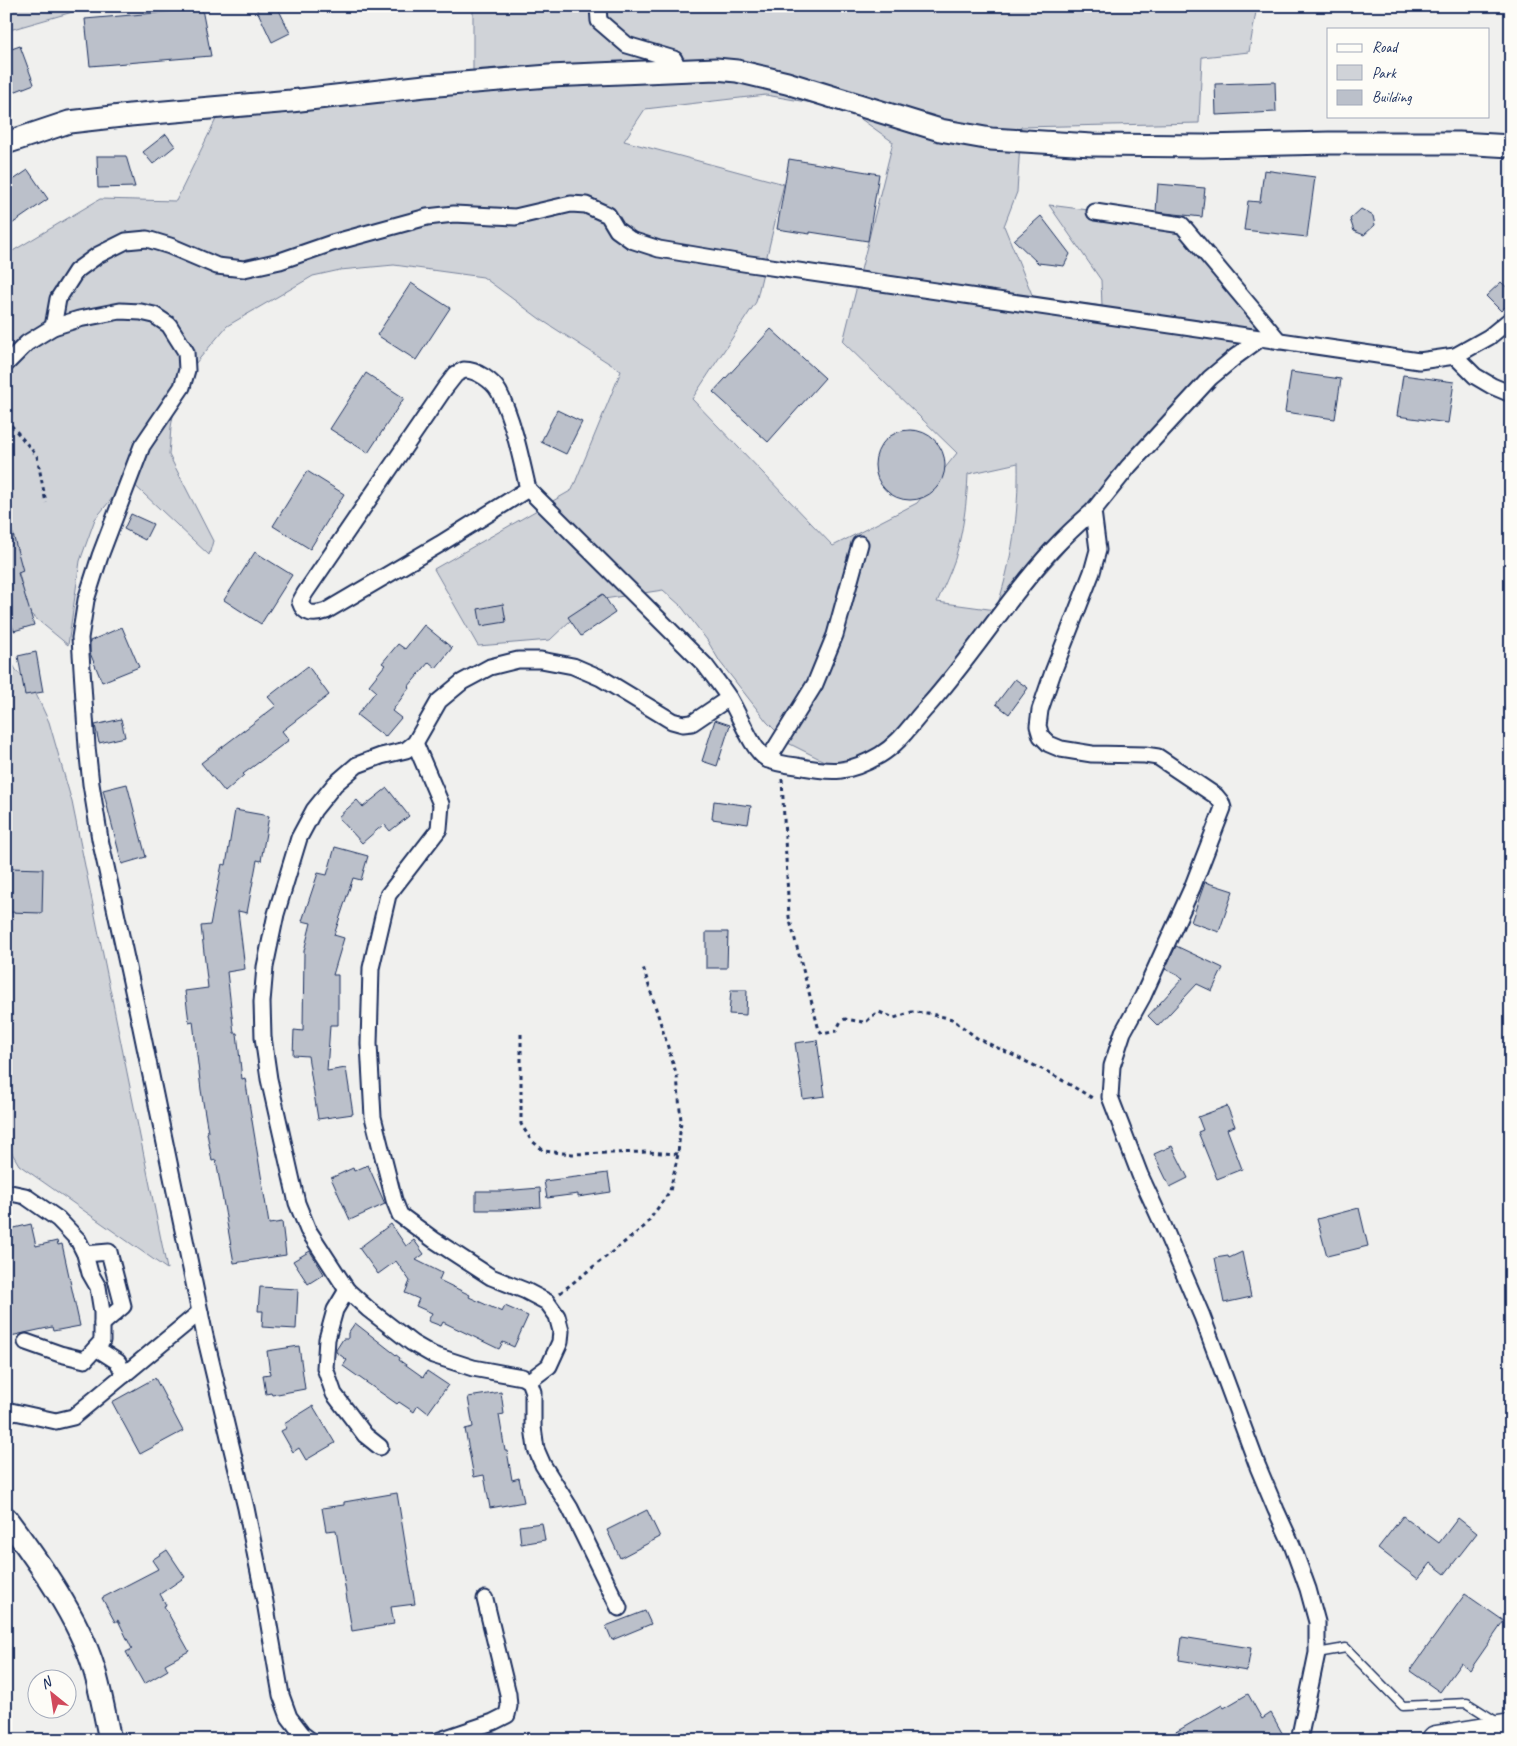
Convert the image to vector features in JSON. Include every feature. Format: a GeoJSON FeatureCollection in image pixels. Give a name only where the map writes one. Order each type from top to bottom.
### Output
{"type":"FeatureCollection","features":[{"type":"Feature","properties":{"kind":"highway"},"geometry":{"type":"LineString","coordinates":[[1436,1740],[1509,1728]]}},
{"type":"Feature","properties":{"kind":"street"},"geometry":{"type":"LineString","coordinates":[[598,6],[599,21],[627,45],[674,59],[679,70]]}},
{"type":"Feature","properties":{"kind":"street"},"geometry":{"type":"LineString","coordinates":[[6,143],[68,122],[130,115],[291,101],[425,86],[549,76],[716,69],[737,71],[787,82],[940,130],[991,139],[1092,145],[1204,146],[1329,142],[1458,143],[1511,146]]}},
{"type":"Feature","properties":{"kind":"street"},"geometry":{"type":"LineString","coordinates":[[53,327],[58,299],[76,271],[98,255],[126,241],[147,240],[170,246],[217,266],[244,269],[280,261],[332,243],[428,217],[454,214],[515,217],[571,204],[586,204],[608,214],[617,230],[631,240],[659,250],[1419,361],[1455,356],[1489,337],[1511,319]]}},
{"type":"Feature","properties":{"kind":"street"},"geometry":{"type":"LineString","coordinates":[[1095,212],[1182,225],[1279,341]]}},
{"type":"Feature","properties":{"kind":"street"},"geometry":{"type":"LineString","coordinates":[[6,364],[27,343],[53,327],[120,311],[154,315],[169,325],[186,352],[187,370],[182,387],[142,446],[100,556],[86,600],[80,638],[87,746],[100,838],[200,1312],[246,1508],[282,1695],[289,1717],[302,1734],[310,1740]]}},
{"type":"Feature","properties":{"kind":"street"},"geometry":{"type":"LineString","coordinates":[[528,489],[440,544],[326,611],[313,614],[306,612],[301,606],[301,598],[445,388],[456,374],[468,370],[478,373],[498,390],[516,443],[528,489],[705,665],[729,698],[761,754],[775,761],[814,770],[834,772],[849,770],[880,755],[892,746],[953,678],[1019,590],[1052,551],[1093,511],[1129,466],[1210,378],[1261,338]]}},
{"type":"Feature","properties":{"kind":"street"},"geometry":{"type":"LineString","coordinates":[[1455,356],[1475,376],[1511,394]]}},
{"type":"Feature","properties":{"kind":"street"},"geometry":{"type":"LineString","coordinates":[[1093,511],[1098,550],[1092,572],[1040,710],[1038,726],[1041,736],[1049,744],[1061,749],[1092,754],[1158,757],[1216,796],[1223,808],[1192,888],[1143,996],[1116,1049],[1110,1077],[1110,1097],[1140,1175],[1164,1224],[1202,1316],[1258,1468],[1292,1545],[1308,1589],[1316,1622],[1317,1653],[1299,1740]]}},
{"type":"Feature","properties":{"kind":"street"},"geometry":{"type":"LineString","coordinates":[[775,761],[815,684],[835,635],[860,544]]}},
{"type":"Feature","properties":{"kind":"street"},"geometry":{"type":"LineString","coordinates":[[620,1608],[570,1508],[543,1466],[536,1449],[532,1410],[533,1392],[529,1381],[522,1377],[473,1368],[433,1355],[412,1343],[389,1327],[347,1290],[308,1230],[298,1203],[266,1062],[262,1002],[266,967],[276,914],[287,874],[299,838],[314,810],[335,784],[357,765],[381,756],[406,750],[415,743],[439,701],[462,682],[490,667],[518,660],[541,660],[573,666],[601,678],[672,721],[683,724],[692,723],[729,698]]}},
{"type":"Feature","properties":{"kind":"street"},"geometry":{"type":"LineString","coordinates":[[415,743],[442,804],[439,829],[388,894],[370,968],[369,1044],[373,1118],[394,1200],[400,1215],[434,1240],[491,1277],[547,1302],[557,1316],[561,1331],[560,1342],[549,1366],[529,1381]]}},
{"type":"Feature","properties":{"kind":"street"},"geometry":{"type":"LineString","coordinates":[[6,1192],[25,1196],[58,1220],[78,1240],[85,1254],[90,1273],[98,1287],[102,1312],[102,1341],[85,1360],[60,1354],[26,1342]]}},
{"type":"Feature","properties":{"kind":"street"},"geometry":{"type":"LineString","coordinates":[[85,1254],[110,1252],[123,1306],[102,1324]]}},
{"type":"Feature","properties":{"kind":"street"},"geometry":{"type":"LineString","coordinates":[[347,1290],[336,1310],[327,1339],[325,1368],[334,1394],[364,1435],[380,1447]]}},
{"type":"Feature","properties":{"kind":"street"},"geometry":{"type":"LineString","coordinates":[[6,1410],[56,1421],[73,1417],[200,1312]]}},
{"type":"Feature","properties":{"kind":"street"},"geometry":{"type":"LineString","coordinates":[[96,1348],[118,1362],[124,1375]]}},
{"type":"Feature","properties":{"kind":"street"},"geometry":{"type":"LineString","coordinates":[[6,1518],[54,1588],[76,1626],[94,1668],[110,1740]]}},
{"type":"Feature","properties":{"kind":"street"},"geometry":{"type":"LineString","coordinates":[[440,1740],[493,1722],[507,1715],[509,1706],[508,1694],[485,1598]]}},
{"type":"Feature","properties":{"kind":"lane"},"geometry":{"type":"LineString","coordinates":[[1317,1653],[1346,1648],[1403,1706],[1467,1704],[1509,1728]]}},
{"type":"Feature","properties":{"kind":"path"},"geometry":{"type":"LineString","coordinates":[[6,419],[37,456],[46,504]]}},
{"type":"Feature","properties":{"kind":"path"},"geometry":{"type":"LineString","coordinates":[[775,761],[789,917],[819,1030],[823,1034],[836,1031],[841,1021],[845,1019],[863,1022],[879,1012],[894,1018],[912,1012],[927,1013],[952,1019],[977,1038],[1050,1073],[1115,1111]]}},
{"type":"Feature","properties":{"kind":"path"},"geometry":{"type":"LineString","coordinates":[[547,1302],[645,1226],[670,1192],[678,1154],[681,1121],[677,1076],[644,967]]}},
{"type":"Feature","properties":{"kind":"path"},"geometry":{"type":"LineString","coordinates":[[521,1034],[521,1124],[531,1140],[544,1151],[572,1154],[648,1152],[678,1154]]}},
{"type":"Feature","properties":{"kind":"green space"},"geometry":{"type":"Polygon","coordinates":[[[6,6],[90,6],[90,7],[6,31],[6,6]]]}},
{"type":"Feature","properties":{"kind":"green space"},"geometry":{"type":"Polygon","coordinates":[[[473,6],[1257,6],[1249,52],[1202,57],[1199,123],[1021,127],[1017,192],[1004,226],[1033,297],[1102,306],[1101,280],[1049,205],[1175,221],[1271,340],[1201,395],[899,739],[838,768],[788,743],[767,722],[720,662],[707,640],[681,606],[663,590],[591,601],[550,640],[478,646],[434,569],[572,490],[621,371],[540,319],[483,277],[394,265],[340,270],[313,276],[227,326],[179,383],[171,427],[169,455],[213,541],[209,555],[128,479],[95,519],[80,561],[68,645],[28,612],[6,517],[6,255],[100,199],[176,201],[219,113],[473,74],[473,6]],[[766,95],[645,109],[624,141],[784,184],[756,302],[692,399],[833,546],[917,503],[957,453],[843,342],[893,142],[847,109],[766,95]],[[1018,463],[968,474],[967,496],[958,548],[937,602],[996,610],[1010,556],[1016,519],[1018,463]]]}},
{"type":"Feature","properties":{"kind":"green space"},"geometry":{"type":"Polygon","coordinates":[[[6,653],[16,670],[36,694],[49,722],[72,802],[167,1269],[19,1165],[6,1143],[6,653]]]}},
{"type":"Feature","properties":{"kind":"building"},"geometry":{"type":"Polygon","coordinates":[[[255,6],[277,6],[290,33],[272,42],[255,6]]]}},
{"type":"Feature","properties":{"kind":"building"},"geometry":{"type":"Polygon","coordinates":[[[202,9],[211,56],[90,66],[85,19],[202,9]]]}},
{"type":"Feature","properties":{"kind":"building"},"geometry":{"type":"Polygon","coordinates":[[[20,46],[34,84],[6,95],[6,51],[20,46]]]}},
{"type":"Feature","properties":{"kind":"building"},"geometry":{"type":"Polygon","coordinates":[[[1275,82],[1276,112],[1216,115],[1215,84],[1275,82]]]}},
{"type":"Feature","properties":{"kind":"building"},"geometry":{"type":"Polygon","coordinates":[[[166,134],[175,146],[153,164],[143,152],[166,134]]]}},
{"type":"Feature","properties":{"kind":"building"},"geometry":{"type":"Polygon","coordinates":[[[97,156],[126,156],[135,187],[98,188],[97,156]]]}},
{"type":"Feature","properties":{"kind":"building"},"geometry":{"type":"Polygon","coordinates":[[[789,159],[879,174],[868,241],[777,229],[789,159]]]}},
{"type":"Feature","properties":{"kind":"building"},"geometry":{"type":"Polygon","coordinates":[[[28,170],[48,199],[6,228],[6,185],[28,170]]]}},
{"type":"Feature","properties":{"kind":"building"},"geometry":{"type":"Polygon","coordinates":[[[1264,170],[1315,177],[1307,237],[1244,230],[1248,201],[1260,202],[1264,170]]]}},
{"type":"Feature","properties":{"kind":"building"},"geometry":{"type":"Polygon","coordinates":[[[1158,184],[1205,188],[1202,217],[1156,212],[1158,184]]]}},
{"type":"Feature","properties":{"kind":"building"},"geometry":{"type":"Polygon","coordinates":[[[1361,209],[1373,216],[1375,225],[1364,235],[1354,231],[1350,219],[1361,209]]]}},
{"type":"Feature","properties":{"kind":"building"},"geometry":{"type":"Polygon","coordinates":[[[1041,216],[1070,254],[1064,266],[1038,263],[1014,240],[1041,216]]]}},
{"type":"Feature","properties":{"kind":"building"},"geometry":{"type":"Polygon","coordinates":[[[1501,282],[1511,291],[1511,301],[1501,311],[1486,296],[1501,282]]]}},
{"type":"Feature","properties":{"kind":"building"},"geometry":{"type":"Polygon","coordinates":[[[411,283],[450,308],[416,360],[377,335],[411,283]]]}},
{"type":"Feature","properties":{"kind":"building"},"geometry":{"type":"Polygon","coordinates":[[[771,329],[825,378],[768,442],[713,392],[771,329]]]}},
{"type":"Feature","properties":{"kind":"building"},"geometry":{"type":"Polygon","coordinates":[[[1291,372],[1341,379],[1335,419],[1285,412],[1291,372]]]}},
{"type":"Feature","properties":{"kind":"building"},"geometry":{"type":"Polygon","coordinates":[[[366,373],[404,398],[368,453],[330,429],[366,373]]]}},
{"type":"Feature","properties":{"kind":"building"},"geometry":{"type":"Polygon","coordinates":[[[1403,375],[1454,382],[1448,423],[1397,416],[1403,375]]]}},
{"type":"Feature","properties":{"kind":"building"},"geometry":{"type":"Polygon","coordinates":[[[557,410],[582,422],[566,454],[541,442],[557,410]]]}},
{"type":"Feature","properties":{"kind":"building"},"geometry":{"type":"Polygon","coordinates":[[[910,430],[923,433],[935,440],[942,452],[945,465],[942,478],[935,490],[923,497],[910,500],[897,497],[885,490],[878,478],[875,465],[878,452],[885,440],[897,433],[910,430]]]}},
{"type":"Feature","properties":{"kind":"building"},"geometry":{"type":"Polygon","coordinates":[[[307,471],[344,494],[310,549],[273,526],[307,471]]]}},
{"type":"Feature","properties":{"kind":"building"},"geometry":{"type":"Polygon","coordinates":[[[131,514],[153,524],[145,540],[124,529],[131,514]]]}},
{"type":"Feature","properties":{"kind":"building"},"geometry":{"type":"Polygon","coordinates":[[[11,527],[23,571],[18,573],[34,625],[14,631],[6,607],[6,528],[11,527]]]}},
{"type":"Feature","properties":{"kind":"building"},"geometry":{"type":"Polygon","coordinates":[[[255,552],[292,575],[261,624],[224,600],[255,552]]]}},
{"type":"Feature","properties":{"kind":"building"},"geometry":{"type":"Polygon","coordinates":[[[603,594],[615,613],[581,636],[568,617],[603,594]]]}},
{"type":"Feature","properties":{"kind":"building"},"geometry":{"type":"Polygon","coordinates":[[[503,604],[506,622],[481,626],[478,609],[503,604]]]}},
{"type":"Feature","properties":{"kind":"building"},"geometry":{"type":"Polygon","coordinates":[[[424,625],[452,648],[436,668],[429,662],[408,687],[392,711],[401,718],[385,737],[357,715],[376,691],[369,685],[385,665],[382,663],[398,644],[405,649],[424,625]]]}},
{"type":"Feature","properties":{"kind":"building"},"geometry":{"type":"Polygon","coordinates":[[[122,627],[139,667],[102,682],[90,653],[90,641],[122,627]]]}},
{"type":"Feature","properties":{"kind":"building"},"geometry":{"type":"Polygon","coordinates":[[[36,652],[43,692],[25,695],[18,656],[36,652]]]}},
{"type":"Feature","properties":{"kind":"building"},"geometry":{"type":"Polygon","coordinates":[[[308,666],[329,695],[282,731],[289,740],[243,774],[225,792],[201,763],[276,706],[268,697],[308,666]]]}},
{"type":"Feature","properties":{"kind":"building"},"geometry":{"type":"Polygon","coordinates":[[[1015,679],[1028,688],[1009,714],[996,704],[1015,679]]]}},
{"type":"Feature","properties":{"kind":"building"},"geometry":{"type":"Polygon","coordinates":[[[121,719],[125,737],[99,743],[95,725],[121,719]]]}},
{"type":"Feature","properties":{"kind":"building"},"geometry":{"type":"Polygon","coordinates":[[[715,720],[730,725],[717,766],[702,761],[715,720]]]}},
{"type":"Feature","properties":{"kind":"building"},"geometry":{"type":"Polygon","coordinates":[[[127,784],[146,857],[122,864],[103,790],[127,784]]]}},
{"type":"Feature","properties":{"kind":"building"},"geometry":{"type":"Polygon","coordinates":[[[387,788],[409,816],[390,831],[384,824],[362,843],[338,817],[357,800],[363,807],[387,788]]]}},
{"type":"Feature","properties":{"kind":"building"},"geometry":{"type":"Polygon","coordinates":[[[714,801],[751,806],[748,824],[712,819],[714,801]]]}},
{"type":"Feature","properties":{"kind":"building"},"geometry":{"type":"Polygon","coordinates":[[[235,810],[269,816],[261,861],[257,860],[247,913],[238,911],[245,969],[227,972],[234,1033],[237,1033],[242,1079],[245,1078],[269,1224],[282,1222],[286,1255],[234,1263],[216,1160],[212,1161],[193,1021],[189,1022],[185,991],[208,988],[201,926],[210,925],[222,864],[226,865],[235,810]]]}},
{"type":"Feature","properties":{"kind":"building"},"geometry":{"type":"Polygon","coordinates":[[[335,847],[368,856],[361,880],[353,878],[334,935],[344,938],[333,975],[338,975],[338,1025],[330,1025],[327,1071],[346,1068],[353,1114],[318,1119],[308,1056],[293,1055],[294,1030],[303,1031],[304,951],[311,923],[302,921],[318,873],[327,875],[335,847]]]}},
{"type":"Feature","properties":{"kind":"building"},"geometry":{"type":"Polygon","coordinates":[[[9,868],[43,869],[42,913],[8,912],[9,868]]]}},
{"type":"Feature","properties":{"kind":"building"},"geometry":{"type":"Polygon","coordinates":[[[1205,882],[1233,891],[1219,932],[1191,922],[1205,882]]]}},
{"type":"Feature","properties":{"kind":"building"},"geometry":{"type":"Polygon","coordinates":[[[706,932],[728,932],[727,968],[706,968],[706,932]]]}},
{"type":"Feature","properties":{"kind":"building"},"geometry":{"type":"Polygon","coordinates":[[[1176,946],[1223,968],[1212,991],[1197,984],[1158,1026],[1148,1016],[1183,978],[1165,969],[1176,946]]]}},
{"type":"Feature","properties":{"kind":"building"},"geometry":{"type":"Polygon","coordinates":[[[731,990],[747,990],[746,1015],[729,1014],[731,990]]]}},
{"type":"Feature","properties":{"kind":"building"},"geometry":{"type":"Polygon","coordinates":[[[817,1040],[825,1096],[803,1099],[795,1043],[817,1040]]]}},
{"type":"Feature","properties":{"kind":"building"},"geometry":{"type":"Polygon","coordinates":[[[1227,1106],[1235,1126],[1227,1129],[1242,1169],[1217,1179],[1198,1132],[1203,1130],[1198,1117],[1227,1106]]]}},
{"type":"Feature","properties":{"kind":"building"},"geometry":{"type":"Polygon","coordinates":[[[1172,1146],[1188,1178],[1170,1187],[1154,1154],[1172,1146]]]}},
{"type":"Feature","properties":{"kind":"building"},"geometry":{"type":"Polygon","coordinates":[[[368,1165],[385,1204],[350,1220],[331,1178],[353,1168],[354,1171],[368,1165]]]}},
{"type":"Feature","properties":{"kind":"building"},"geometry":{"type":"Polygon","coordinates":[[[608,1173],[611,1192],[578,1197],[578,1194],[547,1198],[544,1181],[608,1173]]]}},
{"type":"Feature","properties":{"kind":"building"},"geometry":{"type":"Polygon","coordinates":[[[540,1188],[541,1207],[476,1210],[476,1191],[540,1188]]]}},
{"type":"Feature","properties":{"kind":"building"},"geometry":{"type":"Polygon","coordinates":[[[1359,1208],[1368,1246],[1327,1256],[1317,1219],[1359,1208]]]}},
{"type":"Feature","properties":{"kind":"building"},"geometry":{"type":"Polygon","coordinates":[[[31,1224],[36,1246],[57,1241],[58,1245],[62,1244],[80,1326],[53,1331],[52,1327],[6,1337],[6,1314],[11,1313],[6,1287],[6,1230],[31,1224]]]}},
{"type":"Feature","properties":{"kind":"building"},"geometry":{"type":"Polygon","coordinates":[[[391,1224],[406,1246],[414,1240],[424,1254],[416,1260],[442,1273],[439,1280],[470,1295],[469,1297],[502,1312],[505,1306],[528,1316],[514,1347],[503,1342],[499,1349],[443,1322],[441,1326],[428,1321],[432,1313],[416,1306],[419,1299],[405,1293],[410,1281],[396,1261],[378,1274],[359,1248],[391,1224]]]}},
{"type":"Feature","properties":{"kind":"building"},"geometry":{"type":"Polygon","coordinates":[[[310,1251],[324,1274],[308,1284],[293,1261],[310,1251]]]}},
{"type":"Feature","properties":{"kind":"building"},"geometry":{"type":"Polygon","coordinates":[[[1242,1252],[1251,1297],[1224,1303],[1215,1258],[1228,1256],[1229,1258],[1242,1252]]]}},
{"type":"Feature","properties":{"kind":"building"},"geometry":{"type":"Polygon","coordinates":[[[260,1287],[298,1289],[296,1329],[262,1327],[263,1311],[258,1311],[260,1287]]]}},
{"type":"Feature","properties":{"kind":"building"},"geometry":{"type":"Polygon","coordinates":[[[355,1323],[400,1358],[399,1360],[423,1377],[427,1371],[448,1385],[428,1413],[418,1405],[414,1412],[399,1402],[397,1404],[343,1366],[347,1360],[336,1350],[343,1339],[348,1339],[348,1333],[355,1323]]]}},
{"type":"Feature","properties":{"kind":"building"},"geometry":{"type":"Polygon","coordinates":[[[299,1346],[305,1389],[272,1395],[271,1393],[266,1394],[263,1375],[270,1374],[267,1351],[299,1346]]]}},
{"type":"Feature","properties":{"kind":"building"},"geometry":{"type":"Polygon","coordinates":[[[155,1378],[183,1431],[140,1454],[112,1402],[155,1378]]]}},
{"type":"Feature","properties":{"kind":"building"},"geometry":{"type":"Polygon","coordinates":[[[501,1392],[504,1414],[499,1415],[505,1451],[507,1451],[512,1480],[519,1478],[524,1502],[490,1508],[484,1475],[474,1477],[465,1429],[473,1427],[468,1397],[501,1392]]]}},
{"type":"Feature","properties":{"kind":"building"},"geometry":{"type":"Polygon","coordinates":[[[313,1406],[335,1443],[306,1460],[299,1448],[293,1452],[281,1431],[287,1428],[284,1424],[313,1406]]]}},
{"type":"Feature","properties":{"kind":"building"},"geometry":{"type":"Polygon","coordinates":[[[397,1493],[415,1604],[391,1607],[394,1624],[352,1631],[336,1530],[326,1531],[322,1508],[344,1505],[344,1502],[397,1493]]]}},
{"type":"Feature","properties":{"kind":"building"},"geometry":{"type":"Polygon","coordinates":[[[647,1510],[660,1537],[620,1558],[607,1530],[647,1510]]]}},
{"type":"Feature","properties":{"kind":"building"},"geometry":{"type":"Polygon","coordinates":[[[1403,1516],[1439,1543],[1458,1518],[1477,1533],[1445,1574],[1431,1563],[1418,1579],[1378,1548],[1403,1516]]]}},
{"type":"Feature","properties":{"kind":"building"},"geometry":{"type":"Polygon","coordinates":[[[542,1523],[545,1540],[521,1544],[519,1526],[542,1523]]]}},
{"type":"Feature","properties":{"kind":"building"},"geometry":{"type":"Polygon","coordinates":[[[167,1550],[185,1577],[160,1594],[166,1605],[164,1606],[189,1651],[165,1664],[168,1670],[144,1684],[126,1652],[132,1649],[118,1620],[115,1622],[102,1598],[158,1569],[152,1560],[167,1550]]]}},
{"type":"Feature","properties":{"kind":"building"},"geometry":{"type":"Polygon","coordinates":[[[1465,1594],[1504,1621],[1470,1670],[1461,1663],[1440,1692],[1410,1671],[1465,1594]]]}},
{"type":"Feature","properties":{"kind":"building"},"geometry":{"type":"Polygon","coordinates":[[[645,1611],[651,1624],[612,1640],[606,1626],[645,1611]]]}},
{"type":"Feature","properties":{"kind":"building"},"geometry":{"type":"Polygon","coordinates":[[[1182,1637],[1251,1648],[1247,1671],[1179,1660],[1182,1637]]]}},
{"type":"Feature","properties":{"kind":"building"},"geometry":{"type":"Polygon","coordinates":[[[1248,1694],[1262,1719],[1271,1713],[1286,1740],[1162,1740],[1222,1705],[1224,1708],[1248,1694]]]}}]}
